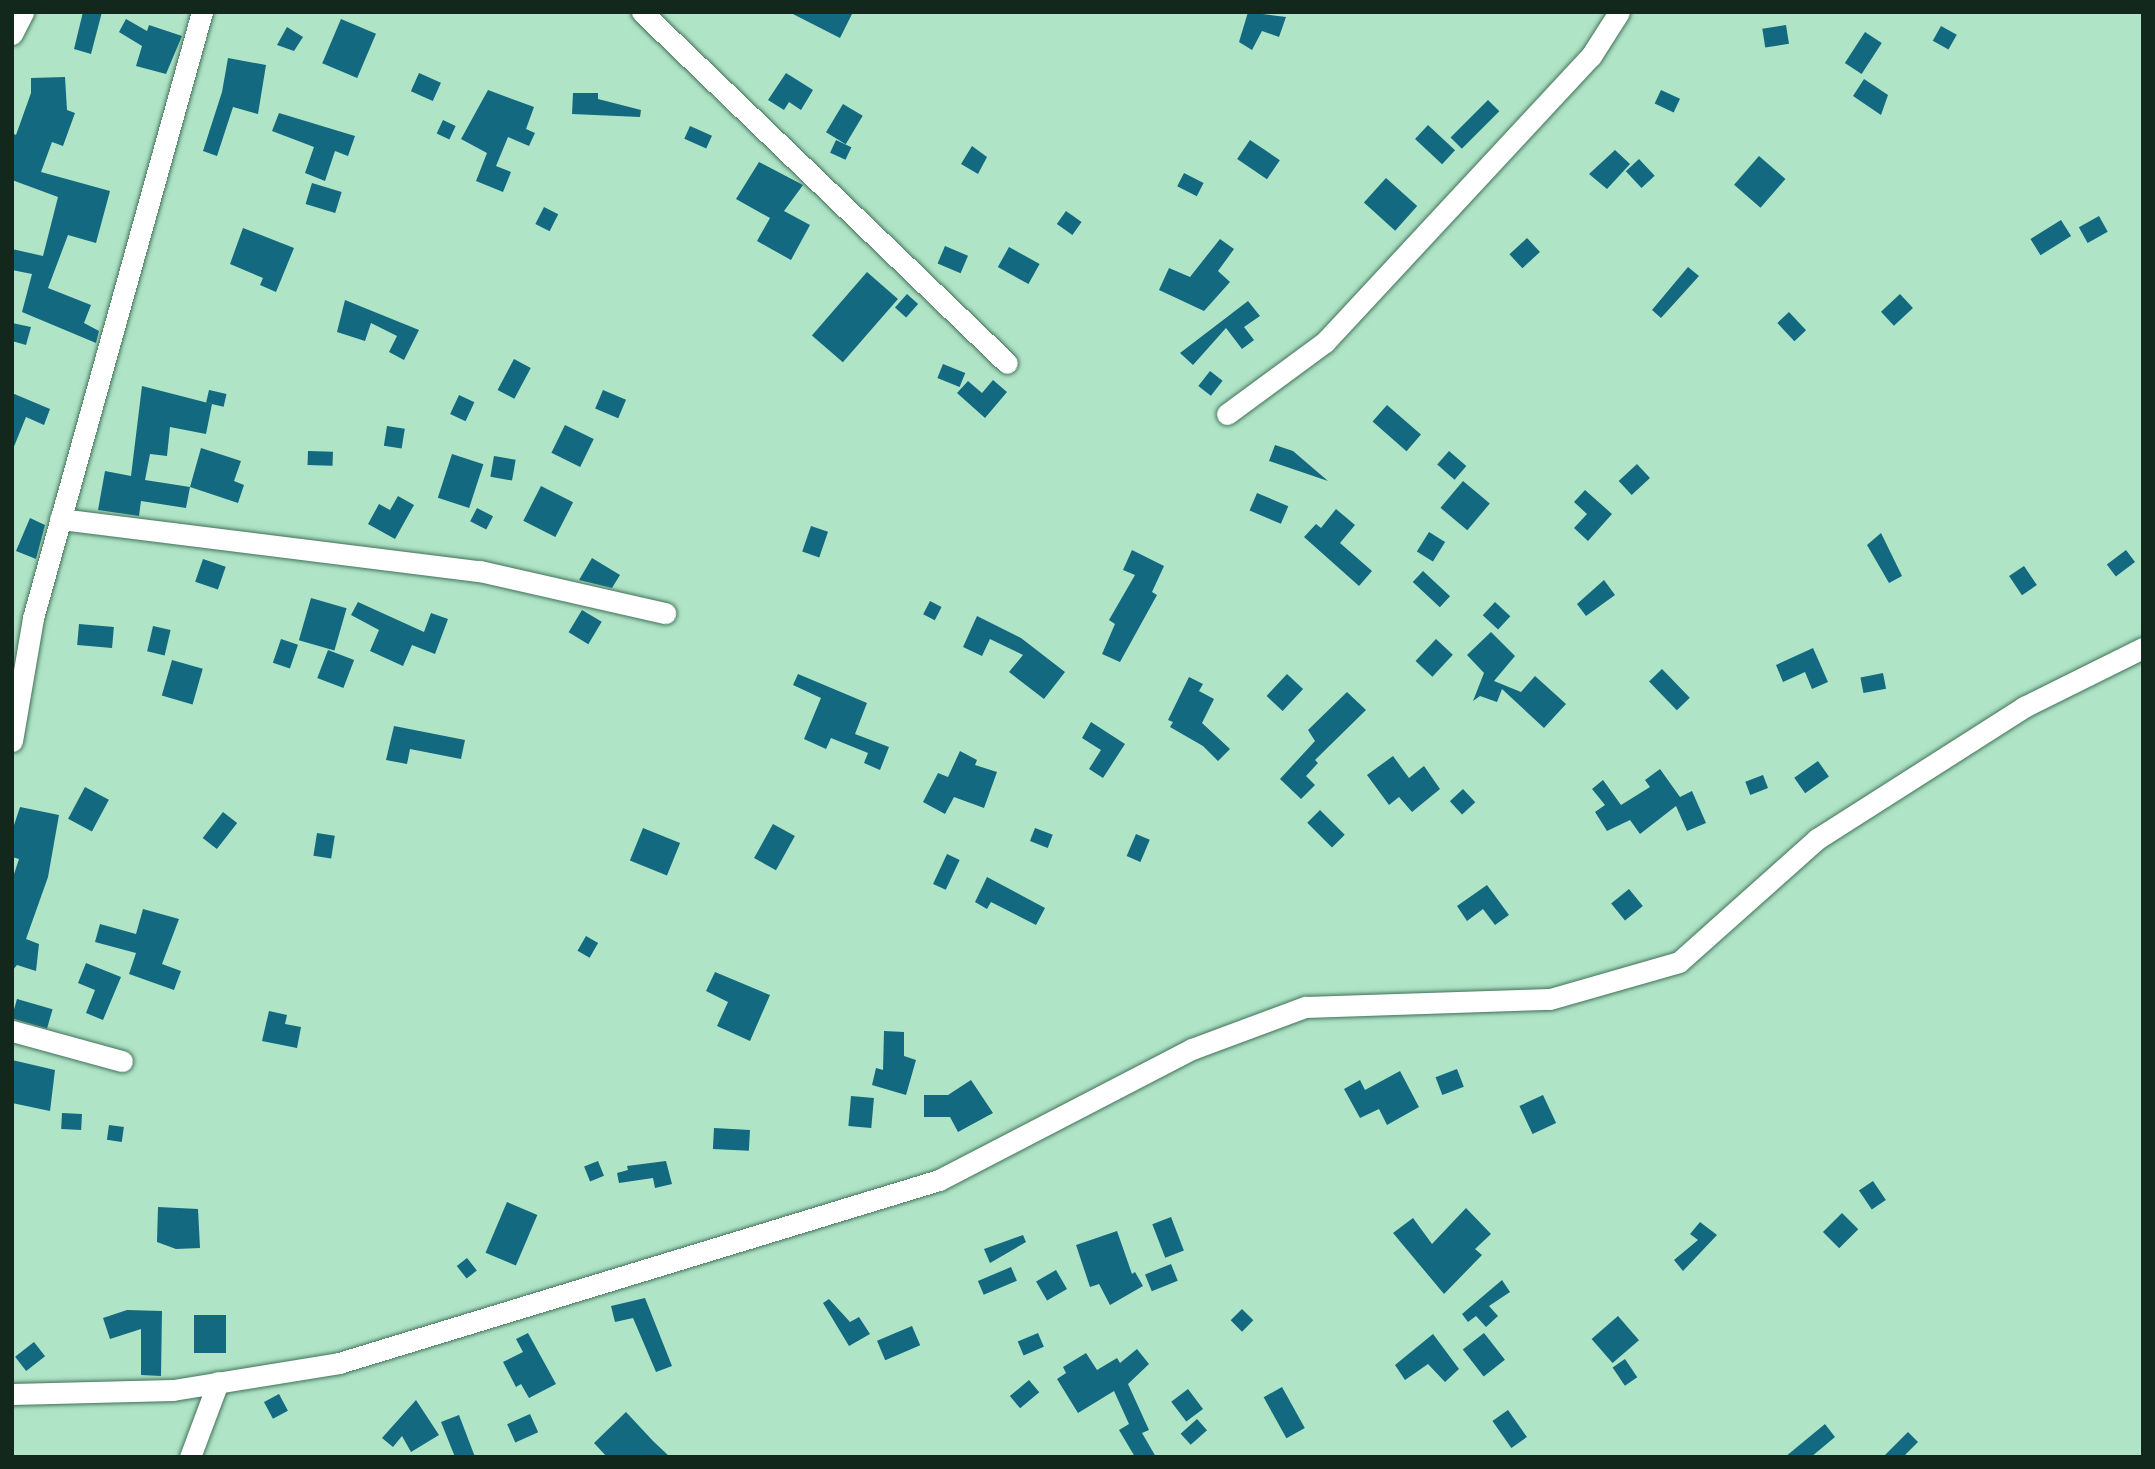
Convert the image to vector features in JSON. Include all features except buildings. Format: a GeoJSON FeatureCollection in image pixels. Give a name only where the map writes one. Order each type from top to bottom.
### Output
{"type":"FeatureCollection","features":[{"type":"Feature","properties":{"kind":"street"},"geometry":{"type":"LineString","coordinates":[[12,34],[23,12]]}},
{"type":"Feature","properties":{"kind":"street"},"geometry":{"type":"LineString","coordinates":[[12,741],[33,618],[202,12]]}},
{"type":"Feature","properties":{"kind":"street"},"geometry":{"type":"LineString","coordinates":[[642,12],[1007,363]]}},
{"type":"Feature","properties":{"kind":"street"},"geometry":{"type":"LineString","coordinates":[[1227,414],[1325,342],[1591,55],[1619,12]]}},
{"type":"Feature","properties":{"kind":"street"},"geometry":{"type":"LineString","coordinates":[[61,519],[480,571],[665,613]]}},
{"type":"Feature","properties":{"kind":"street"},"geometry":{"type":"LineString","coordinates":[[12,1394],[173,1390],[339,1363],[939,1180],[1192,1049],[1305,1007],[1550,999],[1679,962],[1817,839],[2024,706],[2143,648]]}},
{"type":"Feature","properties":{"kind":"street"},"geometry":{"type":"LineString","coordinates":[[12,1031],[122,1061]]}},
{"type":"Feature","properties":{"kind":"street"},"geometry":{"type":"LineString","coordinates":[[190,1457],[218,1382]]}}]}
